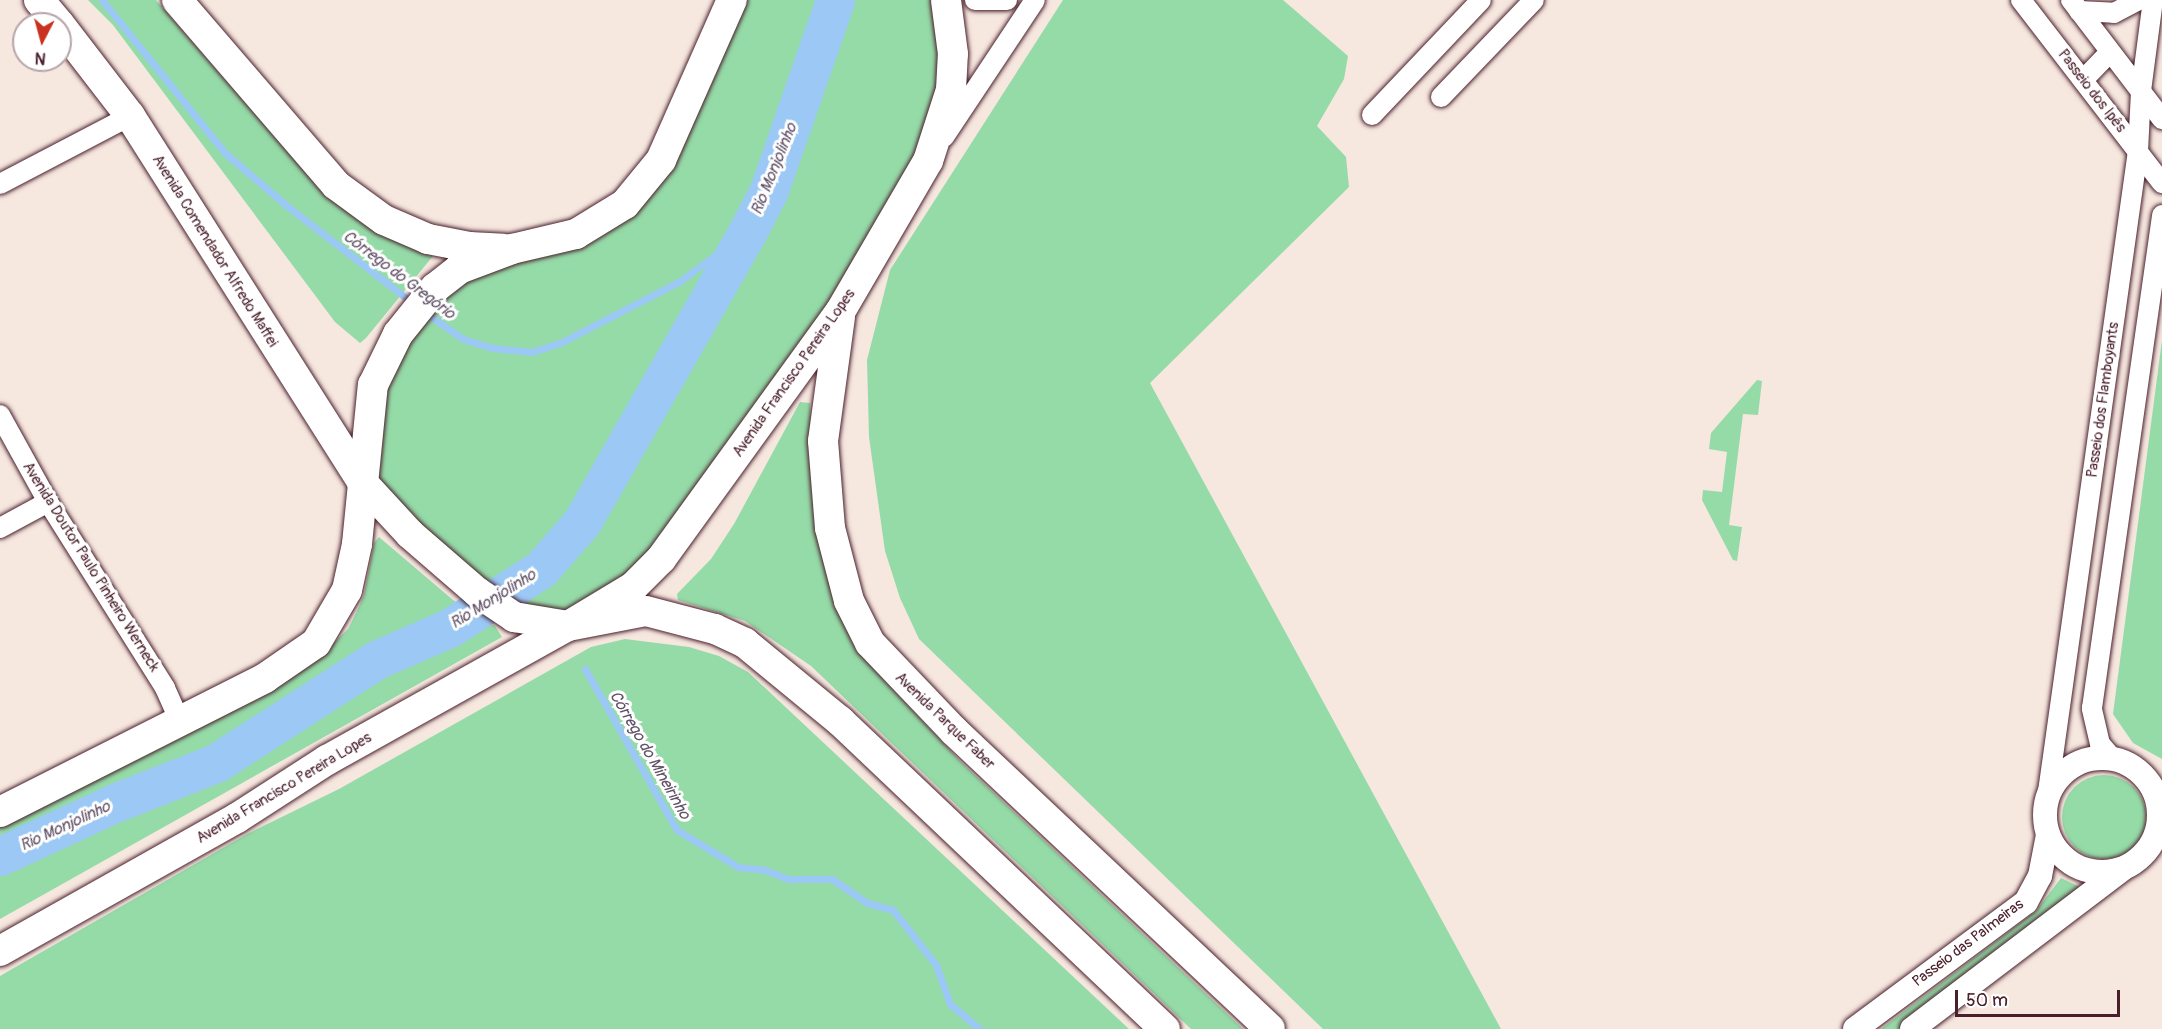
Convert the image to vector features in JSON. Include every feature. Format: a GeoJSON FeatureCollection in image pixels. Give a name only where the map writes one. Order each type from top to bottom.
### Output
{"type":"FeatureCollection","features":[{"type":"Feature","properties":{"kind":"main road","name":"Avenida Comendador Alfredo Maffei"},"geometry":{"type":"LineString","coordinates":[[39,0],[50,12]]}},
{"type":"Feature","properties":{"kind":"main road"},"geometry":{"type":"LineString","coordinates":[[177,0],[336,186],[384,220],[428,238],[469,247],[512,249]]}},
{"type":"Feature","properties":{"kind":"main road"},"geometry":{"type":"LineString","coordinates":[[0,812],[265,678],[316,643],[347,590],[357,544],[374,385],[398,334],[435,288],[459,269],[512,249],[576,234],[625,204],[645,183],[661,160],[732,0]]}},
{"type":"Feature","properties":{"kind":"main road","name":"Avenida Francisco Pereira Lopes"},"geometry":{"type":"LineString","coordinates":[[0,951],[237,818],[327,760],[556,624],[633,587],[662,559],[840,312],[928,162],[951,90],[953,54],[946,0]]}},
{"type":"Feature","properties":{"kind":"main road","name":"Avenida Comendador Alfredo Maffei"},"geometry":{"type":"LineString","coordinates":[[72,40],[130,116],[362,482]]}},
{"type":"Feature","properties":{"kind":"main road","name":"Avenida Parque Faber"},"geometry":{"type":"LineString","coordinates":[[840,312],[823,441],[830,528],[849,601],[870,643],[954,731],[1270,1029]]}},
{"type":"Feature","properties":{"kind":"main road"},"geometry":{"type":"LineString","coordinates":[[362,482],[410,534],[477,592],[514,617],[556,624],[646,611],[715,629],[745,643],[840,721],[1165,1029]]}},
{"type":"Feature","properties":{"kind":"street"},"geometry":{"type":"LineString","coordinates":[[975,0],[1007,0]]}},
{"type":"Feature","properties":{"kind":"street"},"geometry":{"type":"LineString","coordinates":[[928,162],[1035,0]]}},
{"type":"Feature","properties":{"kind":"street"},"geometry":{"type":"LineString","coordinates":[[1372,115],[1481,0]]}},
{"type":"Feature","properties":{"kind":"street"},"geometry":{"type":"LineString","coordinates":[[1441,97],[1534,0]]}},
{"type":"Feature","properties":{"kind":"street"},"geometry":{"type":"LineString","coordinates":[[2075,6],[2114,13],[2138,0]]}},
{"type":"Feature","properties":{"kind":"street","name":"Passeio dos Flamboyants"},"geometry":{"type":"LineString","coordinates":[[2047,799],[2138,151],[2141,91],[2156,32],[2153,0]]}},
{"type":"Feature","properties":{"kind":"street","name":"Passeio dos Ipês"},"geometry":{"type":"LineString","coordinates":[[2027,2],[2162,183]]}},
{"type":"Feature","properties":{"kind":"street"},"geometry":{"type":"LineString","coordinates":[[2075,6],[2162,118]]}},
{"type":"Feature","properties":{"kind":"street"},"geometry":{"type":"LineString","coordinates":[[2083,80],[2110,51]]}},
{"type":"Feature","properties":{"kind":"street"},"geometry":{"type":"LineString","coordinates":[[0,184],[130,116]]}},
{"type":"Feature","properties":{"kind":"street"},"geometry":{"type":"LineString","coordinates":[[2114,760],[2100,744],[2092,708],[2162,215]]}},
{"type":"Feature","properties":{"kind":"street"},"geometry":{"type":"LineString","coordinates":[[2127,229],[2146,224],[2158,235]]}},
{"type":"Feature","properties":{"kind":"street"},"geometry":{"type":"LineString","coordinates":[[2146,326],[2162,294]]}},
{"type":"Feature","properties":{"kind":"street","name":"Avenida Doutor Paulo Pinheiro Werneck"},"geometry":{"type":"LineString","coordinates":[[0,415],[48,502],[165,688],[179,720]]}},
{"type":"Feature","properties":{"kind":"street"},"geometry":{"type":"LineString","coordinates":[[0,528],[48,502]]}},
{"type":"Feature","properties":{"kind":"street"},"geometry":{"type":"LineString","coordinates":[[2114,760],[2151,774],[2152,786],[2159,805],[2159,824],[2153,843],[2133,862],[2105,872],[2087,870],[2070,863],[2048,835],[2045,817],[2047,799],[2068,770],[2084,761],[2114,760]]}},
{"type":"Feature","properties":{"kind":"street","name":"Passeio das Palmeiras"},"geometry":{"type":"LineString","coordinates":[[1855,1029],[2026,902],[2040,876],[2048,835]]}},
{"type":"Feature","properties":{"kind":"street"},"geometry":{"type":"LineString","coordinates":[[1912,1029],[2162,842]]}},
{"type":"Feature","properties":{"kind":"green space"},"geometry":{"type":"Polygon","coordinates":[[[88,0],[156,0],[308,175],[416,250],[433,256],[360,343],[335,322],[113,25],[88,0]]]}},
{"type":"Feature","properties":{"kind":"green space"},"geometry":{"type":"Polygon","coordinates":[[[732,0],[946,0],[928,161],[661,559],[568,626],[514,617],[362,482],[370,407],[435,288],[625,204],[732,0]]]}},
{"type":"Feature","properties":{"kind":"green space"},"geometry":{"type":"Polygon","coordinates":[[[1063,0],[1283,0],[1348,56],[1344,79],[1317,126],[1346,157],[1349,187],[1150,383],[1501,1029],[1323,1029],[919,639],[900,598],[885,551],[869,437],[867,360],[890,270],[1063,0]]]}},
{"type":"Feature","properties":{"kind":"green space"},"geometry":{"type":"Polygon","coordinates":[[[2162,340],[2162,759],[2133,743],[2113,714],[2162,340]]]}},
{"type":"Feature","properties":{"kind":"green space"},"geometry":{"type":"Polygon","coordinates":[[[1757,380],[1762,381],[1758,415],[1743,414],[1729,525],[1742,527],[1737,561],[1733,560],[1702,500],[1703,490],[1722,492],[1727,452],[1709,449],[1711,433],[1757,380]]]}},
{"type":"Feature","properties":{"kind":"green space"},"geometry":{"type":"Polygon","coordinates":[[[800,402],[810,403],[812,459],[860,648],[884,680],[961,762],[1243,1029],[1191,1029],[811,666],[745,621],[678,600],[677,594],[711,559],[734,524],[800,402]]]}},
{"type":"Feature","properties":{"kind":"green space"},"geometry":{"type":"Polygon","coordinates":[[[379,537],[453,600],[495,626],[502,637],[0,919],[0,825],[320,657],[348,629],[356,613],[364,595],[374,543],[379,537]]]}},
{"type":"Feature","properties":{"kind":"green space"},"geometry":{"type":"Polygon","coordinates":[[[625,639],[689,647],[719,656],[748,672],[1129,1029],[0,1029],[0,976],[249,833],[339,789],[591,647],[625,639]]]}},
{"type":"Feature","properties":{"kind":"green space"},"geometry":{"type":"Polygon","coordinates":[[[2104,775],[2120,778],[2134,787],[2143,801],[2146,817],[2143,833],[2134,847],[2120,856],[2104,859],[2088,856],[2074,847],[2065,833],[2062,817],[2065,801],[2074,787],[2088,778],[2104,775]]]}},
{"type":"Feature","properties":{"kind":"green space"},"geometry":{"type":"Polygon","coordinates":[[[2061,878],[2084,889],[1898,1029],[1881,1029],[2036,911],[2061,878]]]}},
{"type":"Feature","properties":{"kind":"waterway","name":"Córrego do Gregório"},"geometry":{"type":"LineString","coordinates":[[102,0],[225,153],[287,206],[414,304]]}},
{"type":"Feature","properties":{"kind":"waterway","name":"Rio Monjolinho"},"geometry":{"type":"LineString","coordinates":[[0,856],[117,802],[216,763],[376,660],[451,627],[541,569],[582,522],[748,231],[769,190],[835,0]]}},
{"type":"Feature","properties":{"kind":"waterway","name":"Córrego do Gregório"},"geometry":{"type":"LineString","coordinates":[[426,313],[463,339],[492,348],[532,352],[560,343],[680,281],[748,231]]}},
{"type":"Feature","properties":{"kind":"waterway","name":"Córrego do Mineirinho"},"geometry":{"type":"LineString","coordinates":[[585,669],[677,830],[738,867],[765,870],[788,879],[832,879],[867,903],[893,910],[936,965],[950,1004],[980,1029]]}}]}
